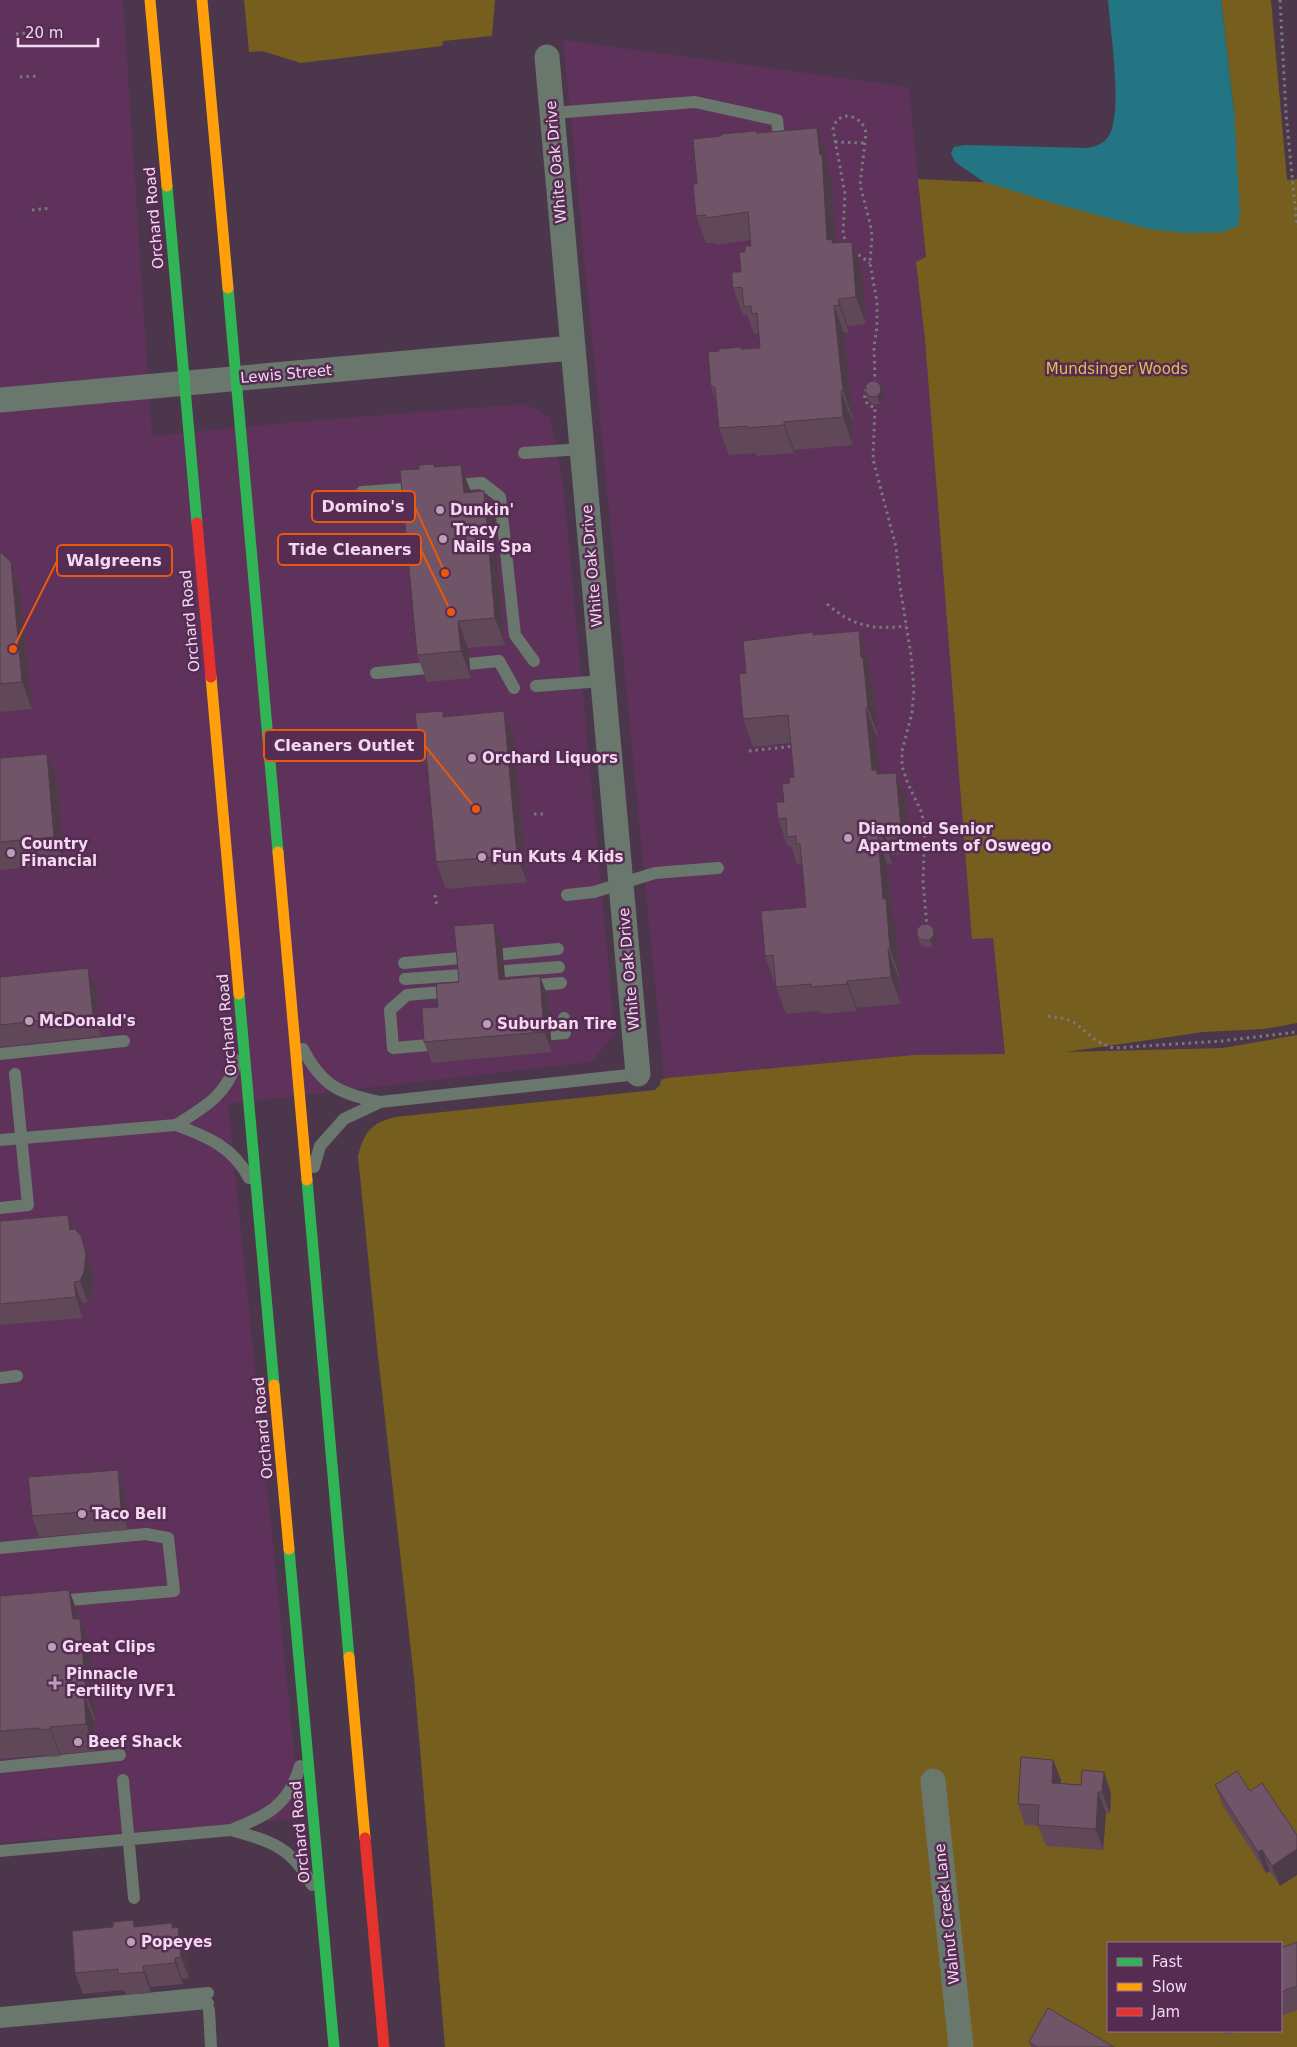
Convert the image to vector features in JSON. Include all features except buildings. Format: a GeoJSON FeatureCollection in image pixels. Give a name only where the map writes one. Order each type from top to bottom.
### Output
{"type":"FeatureCollection","features":[{"type":"Feature","properties":{"kind":"main road","name":"Orchard Road"},"geometry":{"type":"LineString","coordinates":[[150,0],[334,2047]]}},
{"type":"Feature","properties":{"kind":"main road"},"geometry":{"type":"LineString","coordinates":[[202,0],[384,2047]]}},
{"type":"Feature","properties":{"kind":"street","name":"White Oak Drive"},"geometry":{"type":"LineString","coordinates":[[547,57],[638,1074]]}},
{"type":"Feature","properties":{"kind":"street","name":"Lewis Street"},"geometry":{"type":"LineString","coordinates":[[0,400],[572,348]]}},
{"type":"Feature","properties":{"kind":"street","name":"Walnut Creek Lane"},"geometry":{"type":"LineString","coordinates":[[933,1781],[961,2047]]}},
{"type":"Feature","properties":{"kind":"lane"},"geometry":{"type":"LineString","coordinates":[[552,113],[695,102],[777,120],[781,156]]}},
{"type":"Feature","properties":{"kind":"lane"},"geometry":{"type":"LineString","coordinates":[[524,453],[581,449]]}},
{"type":"Feature","properties":{"kind":"lane"},"geometry":{"type":"LineString","coordinates":[[362,492],[482,483],[500,497],[515,635],[534,660]]}},
{"type":"Feature","properties":{"kind":"lane"},"geometry":{"type":"LineString","coordinates":[[376,673],[499,661],[514,688]]}},
{"type":"Feature","properties":{"kind":"lane"},"geometry":{"type":"LineString","coordinates":[[536,686],[603,681]]}},
{"type":"Feature","properties":{"kind":"lane"},"geometry":{"type":"LineString","coordinates":[[567,895],[594,892],[655,873],[718,868]]}},
{"type":"Feature","properties":{"kind":"lane"},"geometry":{"type":"LineString","coordinates":[[504,954],[558,949]]}},
{"type":"Feature","properties":{"kind":"lane"},"geometry":{"type":"LineString","coordinates":[[404,963],[460,958]]}},
{"type":"Feature","properties":{"kind":"lane"},"geometry":{"type":"LineString","coordinates":[[506,971],[559,967]]}},
{"type":"Feature","properties":{"kind":"lane"},"geometry":{"type":"LineString","coordinates":[[405,979],[462,975]]}},
{"type":"Feature","properties":{"kind":"lane"},"geometry":{"type":"LineString","coordinates":[[516,986],[561,983]]}},
{"type":"Feature","properties":{"kind":"lane"},"geometry":{"type":"LineString","coordinates":[[429,1045],[393,1048],[390,1010],[407,996],[464,991]]}},
{"type":"Feature","properties":{"kind":"lane"},"geometry":{"type":"LineString","coordinates":[[553,1034],[565,1033],[564,1018]]}},
{"type":"Feature","properties":{"kind":"lane"},"geometry":{"type":"LineString","coordinates":[[295,1033],[312,1067],[330,1084],[350,1096],[380,1102],[638,1074]]}},
{"type":"Feature","properties":{"kind":"lane"},"geometry":{"type":"LineString","coordinates":[[176,1125],[219,1095],[233,1075],[243,1038]]}},
{"type":"Feature","properties":{"kind":"lane"},"geometry":{"type":"LineString","coordinates":[[0,1054],[124,1042]]}},
{"type":"Feature","properties":{"kind":"lane"},"geometry":{"type":"LineString","coordinates":[[0,1208],[28,1205],[23,1138],[15,1074]]}},
{"type":"Feature","properties":{"kind":"lane"},"geometry":{"type":"LineString","coordinates":[[308,1188],[320,1146],[344,1119],[380,1102]]}},
{"type":"Feature","properties":{"kind":"lane"},"geometry":{"type":"LineString","coordinates":[[0,1140],[176,1125],[200,1134],[223,1146],[240,1162],[256,1193]]}},
{"type":"Feature","properties":{"kind":"lane"},"geometry":{"type":"LineString","coordinates":[[0,1378],[17,1376]]}},
{"type":"Feature","properties":{"kind":"lane"},"geometry":{"type":"LineString","coordinates":[[0,1548],[146,1534],[168,1538],[174,1590],[46,1602]]}},
{"type":"Feature","properties":{"kind":"lane"},"geometry":{"type":"LineString","coordinates":[[0,1851],[231,1830],[262,1818],[283,1802],[296,1782],[307,1742]]}},
{"type":"Feature","properties":{"kind":"lane"},"geometry":{"type":"LineString","coordinates":[[0,1767],[120,1755]]}},
{"type":"Feature","properties":{"kind":"lane"},"geometry":{"type":"LineString","coordinates":[[123,1780],[134,1898]]}},
{"type":"Feature","properties":{"kind":"lane"},"geometry":{"type":"LineString","coordinates":[[231,1830],[264,1839],[288,1852],[303,1868],[322,1905]]}},
{"type":"Feature","properties":{"kind":"lane"},"geometry":{"type":"LineString","coordinates":[[0,2013],[208,2002]]}},
{"type":"Feature","properties":{"kind":"lane"},"geometry":{"type":"LineString","coordinates":[[0,2022],[208,2002]]}},
{"type":"Feature","properties":{"kind":"lane"},"geometry":{"type":"LineString","coordinates":[[208,2002],[211,2047]]}},
{"type":"Feature","properties":{"kind":"path"},"geometry":{"type":"LineString","coordinates":[[1280,0],[1286,113],[1297,228]]}},
{"type":"Feature","properties":{"kind":"path"},"geometry":{"type":"LineString","coordinates":[[16,34],[34,32]]}},
{"type":"Feature","properties":{"kind":"path"},"geometry":{"type":"LineString","coordinates":[[20,77],[38,76]]}},
{"type":"Feature","properties":{"kind":"path"},"geometry":{"type":"LineString","coordinates":[[870,263],[846,244],[843,234],[845,194],[833,129],[834,122],[846,116],[860,120],[865,126],[866,133],[860,185],[872,236],[870,263],[877,302],[877,326],[874,347],[875,384],[866,389],[864,395],[866,402],[875,407],[873,459],[896,547],[911,655],[914,689],[912,713],[902,751],[902,766],[921,811],[924,827],[923,881],[928,931]]}},
{"type":"Feature","properties":{"kind":"path"},"geometry":{"type":"LineString","coordinates":[[835,142],[865,142]]}},
{"type":"Feature","properties":{"kind":"path"},"geometry":{"type":"LineString","coordinates":[[32,210],[51,208]]}},
{"type":"Feature","properties":{"kind":"path"},"geometry":{"type":"LineString","coordinates":[[827,604],[843,617],[866,626],[906,626]]}},
{"type":"Feature","properties":{"kind":"path"},"geometry":{"type":"LineString","coordinates":[[749,751],[798,746]]}},
{"type":"Feature","properties":{"kind":"path"},"geometry":{"type":"LineString","coordinates":[[534,814],[546,814]]}},
{"type":"Feature","properties":{"kind":"path"},"geometry":{"type":"LineString","coordinates":[[436,895],[437,907]]}},
{"type":"Feature","properties":{"kind":"path"},"geometry":{"type":"LineString","coordinates":[[1048,1016],[1066,1019],[1074,1023],[1100,1044],[1114,1048],[1222,1041],[1297,1032]]}},
{"type":"Feature","properties":{"kind":"shaded area"},"geometry":{"type":"Polygon","coordinates":[[[0,0],[123,0],[152,436],[307,421],[525,404],[550,417],[563,481],[615,1035],[591,1062],[228,1104],[301,1818],[0,1843],[0,0]]]}},
{"type":"Feature","properties":{"kind":"shaded area"},"geometry":{"type":"Polygon","coordinates":[[[563,40],[909,87],[1005,1060],[665,1087],[563,40]]]}},
{"type":"Feature","properties":{"kind":"green space"},"geometry":{"type":"Polygon","coordinates":[[[244,0],[495,0],[492,36],[443,41],[442,46],[301,63],[262,51],[249,52],[244,0]]]}},
{"type":"Feature","properties":{"kind":"green space","name":"Mundsinger Woods"},"geometry":{"type":"Polygon","coordinates":[[[1221,0],[1271,0],[1287,180],[1297,179],[1297,1023],[1264,1029],[1203,1032],[1066,1052],[1223,1048],[1297,1035],[1297,2047],[445,2047],[414,1678],[358,1156],[363,1140],[374,1126],[395,1117],[655,1090],[660,1085],[661,1080],[667,1078],[914,1055],[1005,1054],[993,938],[972,939],[925,339],[916,262],[926,257],[918,179],[1238,194],[1234,112],[1221,0]]]}},
{"type":"Feature","properties":{"kind":"water"},"geometry":{"type":"Polygon","coordinates":[[[1108,0],[1221,0],[1234,112],[1240,215],[1238,226],[1223,232],[1185,233],[1149,229],[984,182],[955,162],[951,153],[954,147],[964,145],[1088,148],[1099,144],[1108,137],[1113,126],[1116,92],[1108,0]]]}},
{"type":"Feature","properties":{"kind":"traffic: fast"},"geometry":{"type":"LineString","coordinates":[[167,186],[197,523]]}},
{"type":"Feature","properties":{"kind":"traffic: fast"},"geometry":{"type":"LineString","coordinates":[[228,288],[278,852]]}},
{"type":"Feature","properties":{"kind":"traffic: fast"},"geometry":{"type":"LineString","coordinates":[[239,994],[274,1385]]}},
{"type":"Feature","properties":{"kind":"traffic: fast"},"geometry":{"type":"LineString","coordinates":[[307,1180],[349,1657]]}},
{"type":"Feature","properties":{"kind":"traffic: fast"},"geometry":{"type":"LineString","coordinates":[[289,1549],[334,2047]]}},
{"type":"Feature","properties":{"kind":"traffic: slow"},"geometry":{"type":"LineString","coordinates":[[150,0],[167,186]]}},
{"type":"Feature","properties":{"kind":"traffic: slow"},"geometry":{"type":"LineString","coordinates":[[202,0],[228,288]]}},
{"type":"Feature","properties":{"kind":"traffic: slow"},"geometry":{"type":"LineString","coordinates":[[211,677],[239,994]]}},
{"type":"Feature","properties":{"kind":"traffic: slow"},"geometry":{"type":"LineString","coordinates":[[278,852],[307,1180]]}},
{"type":"Feature","properties":{"kind":"traffic: slow"},"geometry":{"type":"LineString","coordinates":[[274,1385],[289,1549]]}},
{"type":"Feature","properties":{"kind":"traffic: slow"},"geometry":{"type":"LineString","coordinates":[[349,1657],[365,1838]]}},
{"type":"Feature","properties":{"kind":"traffic: jam"},"geometry":{"type":"LineString","coordinates":[[197,523],[211,677]]}},
{"type":"Feature","properties":{"kind":"traffic: jam"},"geometry":{"type":"LineString","coordinates":[[365,1838],[384,2047]]}},
{"type":"Feature","properties":{"kind":"place","name":"Dunkin'"},"geometry":{"type":"Point","coordinates":[440,510]}},
{"type":"Feature","properties":{"kind":"place","name":"Tracy Nails Spa"},"geometry":{"type":"Point","coordinates":[443,539]}},
{"type":"Feature","properties":{"kind":"place","name":"Domino's"},"geometry":{"type":"Point","coordinates":[445,573]}},
{"type":"Feature","properties":{"kind":"place","name":"Tide Cleaners"},"geometry":{"type":"Point","coordinates":[451,612]}},
{"type":"Feature","properties":{"kind":"place","name":"Walgreens"},"geometry":{"type":"Point","coordinates":[13,649]}},
{"type":"Feature","properties":{"kind":"place","name":"Orchard Liquors"},"geometry":{"type":"Point","coordinates":[472,758]}},
{"type":"Feature","properties":{"kind":"place","name":"Cleaners Outlet"},"geometry":{"type":"Point","coordinates":[476,809]}},
{"type":"Feature","properties":{"kind":"place","name":"Diamond Senior Apartments of Oswego"},"geometry":{"type":"Point","coordinates":[848,838]}},
{"type":"Feature","properties":{"kind":"place","name":"Country Financial"},"geometry":{"type":"Point","coordinates":[11,853]}},
{"type":"Feature","properties":{"kind":"place","name":"Fun Kuts 4 Kids"},"geometry":{"type":"Point","coordinates":[482,857]}},
{"type":"Feature","properties":{"kind":"place","name":"McDonald's"},"geometry":{"type":"Point","coordinates":[29,1021]}},
{"type":"Feature","properties":{"kind":"place","name":"Suburban Tire"},"geometry":{"type":"Point","coordinates":[487,1024]}},
{"type":"Feature","properties":{"kind":"place","name":"Taco Bell"},"geometry":{"type":"Point","coordinates":[82,1514]}},
{"type":"Feature","properties":{"kind":"place","name":"Great Clips"},"geometry":{"type":"Point","coordinates":[52,1647]}},
{"type":"Feature","properties":{"kind":"place","name":"Pinnacle Fertility IVF1"},"geometry":{"type":"Point","coordinates":[55,1683]}},
{"type":"Feature","properties":{"kind":"place","name":"Beef Shack"},"geometry":{"type":"Point","coordinates":[78,1742]}},
{"type":"Feature","properties":{"kind":"place","name":"Popeyes"},"geometry":{"type":"Point","coordinates":[131,1942]}}]}
